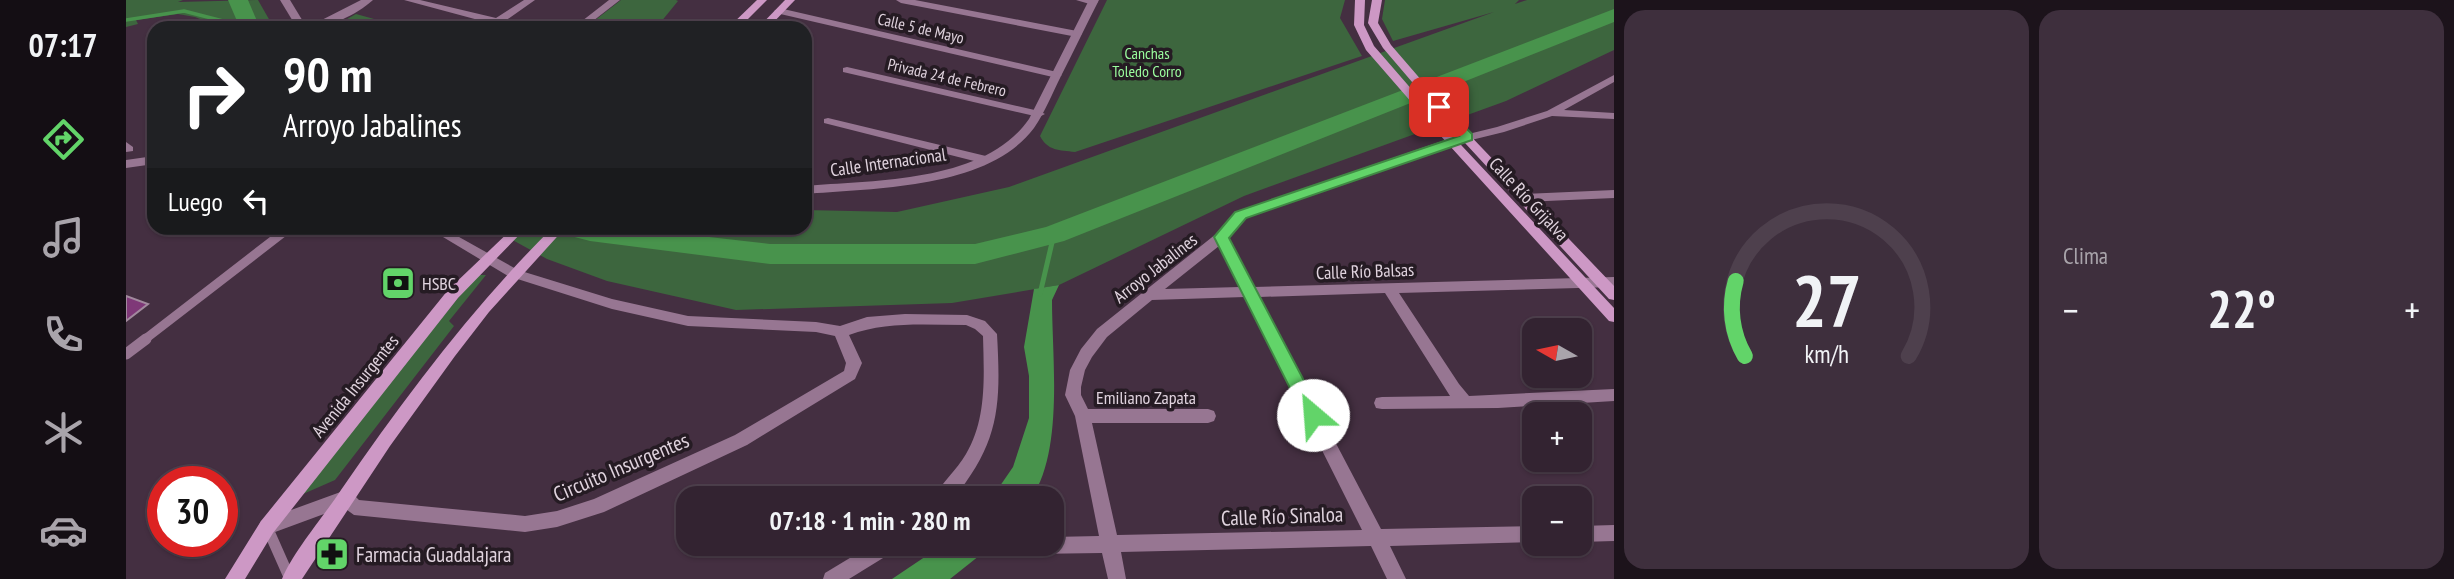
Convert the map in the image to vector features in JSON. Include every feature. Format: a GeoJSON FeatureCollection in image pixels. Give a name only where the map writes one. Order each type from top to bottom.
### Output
{"type":"FeatureCollection","features":[{"type":"Feature","properties":{"kind":"main road"},"geometry":{"type":"LineString","coordinates":[[740,21],[762,0]]}},
{"type":"Feature","properties":{"kind":"main road"},"geometry":{"type":"LineString","coordinates":[[770,21],[790,0]]}},
{"type":"Feature","properties":{"kind":"main road","name":"Calle Río Grijalva"},"geometry":{"type":"LineString","coordinates":[[1360,0],[1356,20],[1370,48],[1455,135],[1608,283],[1614,295]]}},
{"type":"Feature","properties":{"kind":"main road","name":"Calle Río Grijalva"},"geometry":{"type":"LineString","coordinates":[[1377,0],[1373,23],[1387,46],[1455,135],[1614,317]]}},
{"type":"Feature","properties":{"kind":"main road","name":"Avenida Insurgentes"},"geometry":{"type":"LineString","coordinates":[[234,579],[267,527],[453,294],[512,235]]}},
{"type":"Feature","properties":{"kind":"main road"},"geometry":{"type":"LineString","coordinates":[[291,579],[474,319],[513,273],[552,235]]}},
{"type":"Feature","properties":{"kind":"street"},"geometry":{"type":"LineString","coordinates":[[285,0],[298,21]]}},
{"type":"Feature","properties":{"kind":"street"},"geometry":{"type":"LineString","coordinates":[[335,21],[368,0]]}},
{"type":"Feature","properties":{"kind":"street"},"geometry":{"type":"LineString","coordinates":[[409,0],[493,21]]}},
{"type":"Feature","properties":{"kind":"street"},"geometry":{"type":"LineString","coordinates":[[436,8],[449,0]]}},
{"type":"Feature","properties":{"kind":"street"},"geometry":{"type":"LineString","coordinates":[[498,21],[530,0]]}},
{"type":"Feature","properties":{"kind":"street"},"geometry":{"type":"LineString","coordinates":[[587,21],[615,0]]}},
{"type":"Feature","properties":{"kind":"street"},"geometry":{"type":"LineString","coordinates":[[901,0],[1077,34]]}},
{"type":"Feature","properties":{"kind":"street","name":"Calle Internacional"},"geometry":{"type":"LineString","coordinates":[[812,189],[921,177],[955,170],[986,160],[1006,149],[1023,135],[1039,114],[1077,34],[1089,1]]}},
{"type":"Feature","properties":{"kind":"street","name":"Calle 5 de Mayo"},"geometry":{"type":"LineString","coordinates":[[779,11],[1057,75]]}},
{"type":"Feature","properties":{"kind":"street"},"geometry":{"type":"LineString","coordinates":[[329,21],[344,15]]}},
{"type":"Feature","properties":{"kind":"street","name":"Privada 24 de Febrero"},"geometry":{"type":"LineString","coordinates":[[847,70],[1039,114]]}},
{"type":"Feature","properties":{"kind":"street"},"geometry":{"type":"LineString","coordinates":[[1550,113],[1614,79]]}},
{"type":"Feature","properties":{"kind":"street"},"geometry":{"type":"LineString","coordinates":[[1550,113],[1614,116]]}},
{"type":"Feature","properties":{"kind":"street","name":"Arroyo Jabalines"},"geometry":{"type":"LineString","coordinates":[[1117,579],[1083,416],[1073,394],[1076,377],[1088,349],[1102,332],[1222,237],[1241,215],[1455,135],[1500,130],[1550,113]]}},
{"type":"Feature","properties":{"kind":"street"},"geometry":{"type":"LineString","coordinates":[[828,121],[986,160]]}},
{"type":"Feature","properties":{"kind":"street"},"geometry":{"type":"LineString","coordinates":[[126,164],[147,161]]}},
{"type":"Feature","properties":{"kind":"street"},"geometry":{"type":"LineString","coordinates":[[1523,198],[1614,194]]}},
{"type":"Feature","properties":{"kind":"street"},"geometry":{"type":"LineString","coordinates":[[445,235],[513,273],[612,304],[688,321],[816,327],[840,332],[867,322],[905,318],[967,320],[981,325],[990,334],[992,378],[988,428],[973,461],[953,486]]}},
{"type":"Feature","properties":{"kind":"street"},"geometry":{"type":"LineString","coordinates":[[1222,237],[1397,579]]}},
{"type":"Feature","properties":{"kind":"street","name":"Calle Río Balsas"},"geometry":{"type":"LineString","coordinates":[[1149,295],[1608,283]]}},
{"type":"Feature","properties":{"kind":"street"},"geometry":{"type":"LineString","coordinates":[[1389,289],[1464,401]]}},
{"type":"Feature","properties":{"kind":"street","name":"Circuito Insurgentes"},"geometry":{"type":"LineString","coordinates":[[346,498],[354,507],[525,524],[557,519],[587,509],[741,440],[850,375],[854,363],[840,332]]}},
{"type":"Feature","properties":{"kind":"street"},"geometry":{"type":"LineString","coordinates":[[1382,403],[1498,402],[1614,395]]}},
{"type":"Feature","properties":{"kind":"street","name":"Emiliano Zapata"},"geometry":{"type":"LineString","coordinates":[[1083,416],[1208,416]]}},
{"type":"Feature","properties":{"kind":"street"},"geometry":{"type":"LineString","coordinates":[[267,527],[346,498]]}},
{"type":"Feature","properties":{"kind":"street"},"geometry":{"type":"LineString","coordinates":[[1592,534],[1614,533]]}},
{"type":"Feature","properties":{"kind":"street","name":"Calle Río Sinaloa"},"geometry":{"type":"LineString","coordinates":[[1064,545],[1522,534]]}},
{"type":"Feature","properties":{"kind":"street"},"geometry":{"type":"LineString","coordinates":[[832,579],[870,556]]}},
{"type":"Feature","properties":{"kind":"lane"},"geometry":{"type":"LineString","coordinates":[[126,354],[280,235]]}},
{"type":"Feature","properties":{"kind":"lane"},"geometry":{"type":"LineString","coordinates":[[267,527],[291,579]]}},
{"type":"Feature","properties":{"kind":"green space"},"geometry":{"type":"Polygon","coordinates":[[[126,0],[258,0],[270,21],[205,21],[178,14],[136,20],[138,24],[126,27],[126,0]]]}},
{"type":"Feature","properties":{"kind":"green space"},"geometry":{"type":"Polygon","coordinates":[[[621,0],[678,1],[662,21],[594,21],[621,0]]]}},
{"type":"Feature","properties":{"kind":"green space","name":"Canchas Toledo Corro"},"geometry":{"type":"Polygon","coordinates":[[[1107,0],[1345,0],[1340,18],[1362,56],[1075,152],[1055,149],[1047,145],[1040,136],[1107,0]]]}},
{"type":"Feature","properties":{"kind":"green space"},"geometry":{"type":"Polygon","coordinates":[[[1385,0],[1519,0],[1515,4],[1527,0],[1614,0],[1614,50],[1506,101],[1244,196],[1059,285],[952,303],[736,310],[607,281],[547,259],[504,235],[812,235],[812,210],[897,212],[1009,187],[1494,12],[1393,41],[1382,19],[1385,0]]]}},
{"type":"Feature","properties":{"kind":"green space"},"geometry":{"type":"Polygon","coordinates":[[[356,14],[381,21],[344,21],[356,14]]]}},
{"type":"Feature","properties":{"kind":"green space"},"geometry":{"type":"Polygon","coordinates":[[[477,275],[486,275],[449,321],[454,326],[335,480],[294,498],[477,275]]]}},
{"type":"Feature","properties":{"kind":"shaded area"},"geometry":{"type":"Polygon","coordinates":[[[1059,285],[1052,300],[1054,403],[1048,455],[1038,486],[1000,486],[1013,467],[1029,418],[1029,376],[1024,347],[1034,289],[1059,285]]]}},
{"type":"Feature","properties":{"kind":"shaded area"},"geometry":{"type":"Polygon","coordinates":[[[926,556],[979,556],[950,579],[892,579],[926,556]]]}},
{"type":"Feature","properties":{"kind":"building"},"geometry":{"type":"Polygon","coordinates":[[[126,296],[148,304],[126,321],[126,296]]]}},
{"type":"Feature","properties":{"kind":"waterway"},"geometry":{"type":"LineString","coordinates":[[238,0],[247,21]]}},
{"type":"Feature","properties":{"kind":"waterway"},"geometry":{"type":"LineString","coordinates":[[126,20],[184,11],[223,21]]}},
{"type":"Feature","properties":{"kind":"waterway"},"geometry":{"type":"LineString","coordinates":[[615,235],[770,254],[975,254],[1054,234],[1614,15]]}},
{"type":"Feature","properties":{"kind":"waterway"},"geometry":{"type":"LineString","coordinates":[[1040,294],[1054,234]]}},
{"type":"Feature","properties":{"kind":"place","name":"HSBC"},"geometry":{"type":"Point","coordinates":[398,283]}},
{"type":"Feature","properties":{"kind":"place","name":"Farmacia Guadalajara"},"geometry":{"type":"Point","coordinates":[332,554]}},
{"type":"Feature","properties":{"kind":"route"},"geometry":{"type":"LineString","coordinates":[[1313,415],[1222,237],[1241,215],[1467,137],[1439,107]]}}]}
